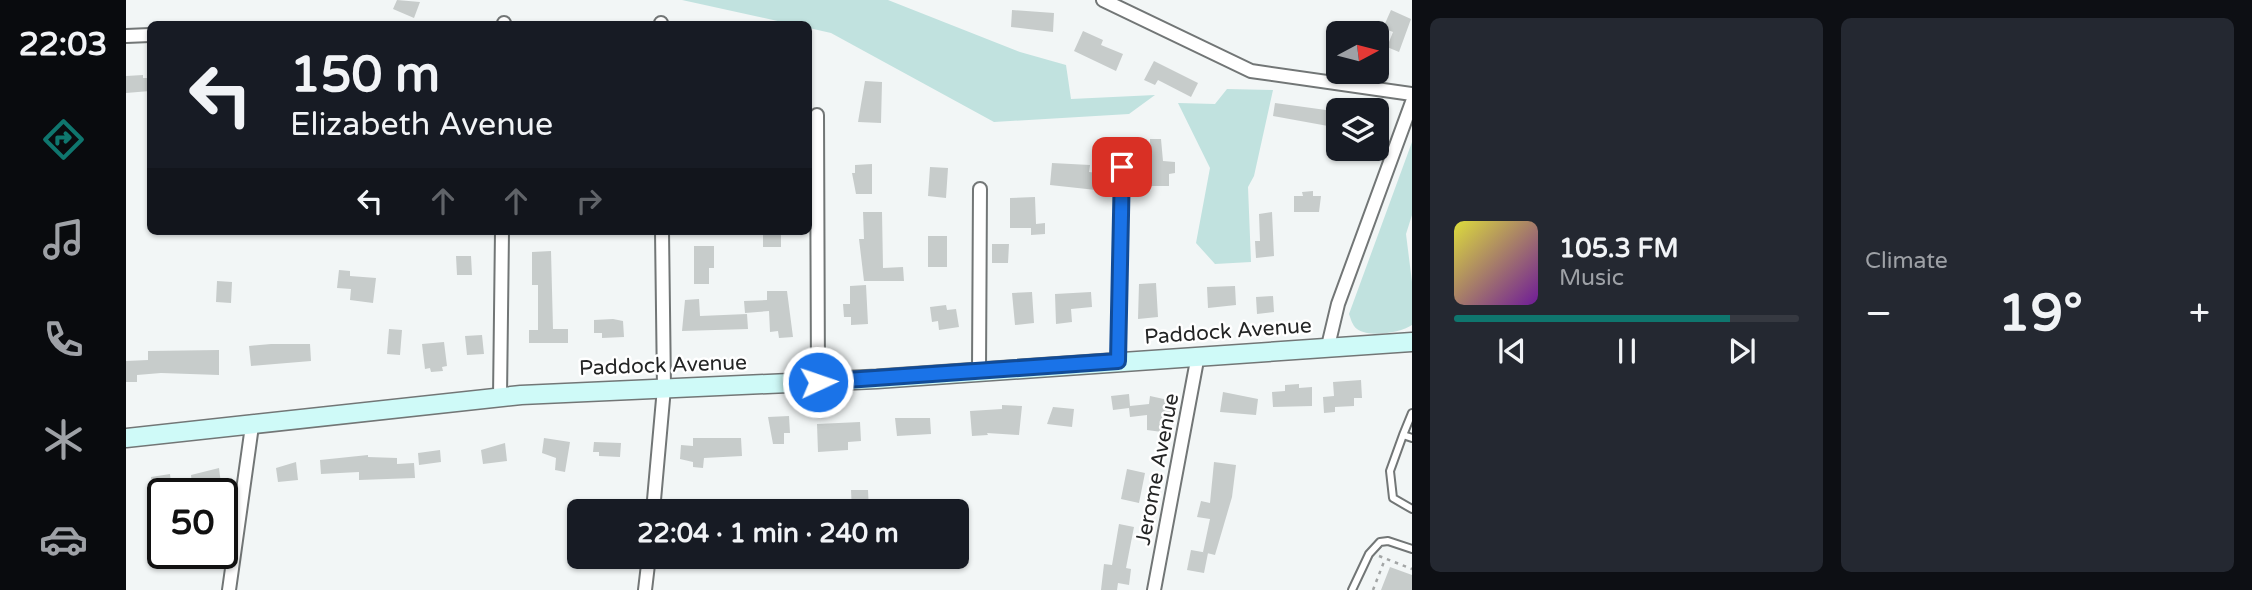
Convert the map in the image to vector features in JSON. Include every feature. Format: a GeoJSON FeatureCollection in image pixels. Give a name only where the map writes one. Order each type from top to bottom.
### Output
{"type":"FeatureCollection","features":[{"type":"Feature","properties":{"kind":"main road","name":"Paddock Avenue"},"geometry":{"type":"LineString","coordinates":[[126,438],[500,397],[818,382],[1412,342]]}},
{"type":"Feature","properties":{"kind":"street"},"geometry":{"type":"LineString","coordinates":[[1103,0],[1251,71],[1412,94]]}},
{"type":"Feature","properties":{"kind":"street"},"geometry":{"type":"LineString","coordinates":[[126,36],[147,35]]}},
{"type":"Feature","properties":{"kind":"street"},"geometry":{"type":"LineString","coordinates":[[1328,346],[1338,304],[1412,102]]}},
{"type":"Feature","properties":{"kind":"street"},"geometry":{"type":"LineString","coordinates":[[817,115],[818,382]]}},
{"type":"Feature","properties":{"kind":"street"},"geometry":{"type":"LineString","coordinates":[[1118,361],[1122,167]]}},
{"type":"Feature","properties":{"kind":"street"},"geometry":{"type":"LineString","coordinates":[[979,372],[980,189]]}},
{"type":"Feature","properties":{"kind":"street"},"geometry":{"type":"LineString","coordinates":[[500,397],[502,235]]}},
{"type":"Feature","properties":{"kind":"street"},"geometry":{"type":"LineString","coordinates":[[654,499],[664,388],[663,235]]}},
{"type":"Feature","properties":{"kind":"street","name":"Jerome Avenue"},"geometry":{"type":"LineString","coordinates":[[1154,590],[1198,355]]}},
{"type":"Feature","properties":{"kind":"street"},"geometry":{"type":"LineString","coordinates":[[229,590],[251,426]]}},
{"type":"Feature","properties":{"kind":"street"},"geometry":{"type":"LineString","coordinates":[[645,590],[647,569]]}},
{"type":"Feature","properties":{"kind":"lane"},"geometry":{"type":"LineString","coordinates":[[1412,412],[1390,471],[1393,498],[1412,509]]}},
{"type":"Feature","properties":{"kind":"lane"},"geometry":{"type":"LineString","coordinates":[[1403,435],[1412,439]]}},
{"type":"Feature","properties":{"kind":"lane"},"geometry":{"type":"LineString","coordinates":[[1352,590],[1375,545],[1388,541],[1412,549]]}},
{"type":"Feature","properties":{"kind":"path"},"geometry":{"type":"LineString","coordinates":[[1375,555],[1412,569]]}},
{"type":"Feature","properties":{"kind":"path"},"geometry":{"type":"LineString","coordinates":[[1373,590],[1385,559]]}},
{"type":"Feature","properties":{"kind":"shaded area"},"geometry":{"type":"Polygon","coordinates":[[[682,0],[888,0],[1020,52],[1066,65],[1071,99],[1155,95],[1129,114],[994,122],[831,33],[812,29],[812,21],[777,21],[682,0]]]}},
{"type":"Feature","properties":{"kind":"shaded area"},"geometry":{"type":"Polygon","coordinates":[[[1227,89],[1273,90],[1254,176],[1248,187],[1251,262],[1215,264],[1196,243],[1210,168],[1178,103],[1215,104],[1227,89]]]}},
{"type":"Feature","properties":{"kind":"shaded area"},"geometry":{"type":"Polygon","coordinates":[[[1412,142],[1412,215],[1406,234],[1412,282],[1412,325],[1385,333],[1363,332],[1354,326],[1349,314],[1412,142]]]}},
{"type":"Feature","properties":{"kind":"building"},"geometry":{"type":"Polygon","coordinates":[[[397,0],[420,2],[414,18],[393,9],[397,0]]]}},
{"type":"Feature","properties":{"kind":"building"},"geometry":{"type":"Polygon","coordinates":[[[1012,10],[1054,13],[1053,32],[1011,27],[1012,10]]]}},
{"type":"Feature","properties":{"kind":"building"},"geometry":{"type":"Polygon","coordinates":[[[1391,10],[1411,19],[1399,52],[1390,48],[1393,32],[1390,31],[1390,21],[1386,21],[1391,10]]]}},
{"type":"Feature","properties":{"kind":"building"},"geometry":{"type":"Polygon","coordinates":[[[1083,31],[1103,40],[1101,45],[1123,54],[1116,71],[1074,51],[1083,31]]]}},
{"type":"Feature","properties":{"kind":"building"},"geometry":{"type":"Polygon","coordinates":[[[1154,61],[1198,83],[1191,97],[1158,80],[1155,85],[1144,80],[1154,61]]]}},
{"type":"Feature","properties":{"kind":"building"},"geometry":{"type":"Polygon","coordinates":[[[143,75],[143,78],[147,78],[147,91],[126,93],[126,76],[143,75]]]}},
{"type":"Feature","properties":{"kind":"building"},"geometry":{"type":"Polygon","coordinates":[[[865,81],[882,82],[881,123],[858,122],[865,81]]]}},
{"type":"Feature","properties":{"kind":"building"},"geometry":{"type":"Polygon","coordinates":[[[1275,103],[1326,110],[1326,126],[1273,116],[1275,103]]]}},
{"type":"Feature","properties":{"kind":"building"},"geometry":{"type":"Polygon","coordinates":[[[1150,139],[1161,139],[1163,161],[1175,162],[1175,173],[1169,174],[1169,186],[1151,186],[1150,139]]]}},
{"type":"Feature","properties":{"kind":"building"},"geometry":{"type":"Polygon","coordinates":[[[1052,163],[1090,165],[1089,172],[1098,173],[1096,190],[1050,185],[1052,163]]]}},
{"type":"Feature","properties":{"kind":"building"},"geometry":{"type":"Polygon","coordinates":[[[872,164],[872,194],[856,194],[852,173],[855,173],[855,165],[872,164]]]}},
{"type":"Feature","properties":{"kind":"building"},"geometry":{"type":"Polygon","coordinates":[[[930,167],[948,168],[946,198],[928,196],[930,167]]]}},
{"type":"Feature","properties":{"kind":"building"},"geometry":{"type":"Polygon","coordinates":[[[1313,191],[1313,196],[1321,196],[1319,212],[1294,212],[1294,196],[1303,196],[1302,192],[1313,191]]]}},
{"type":"Feature","properties":{"kind":"building"},"geometry":{"type":"Polygon","coordinates":[[[1035,197],[1036,224],[1045,223],[1045,234],[1031,235],[1031,228],[1010,228],[1010,198],[1035,197]]]}},
{"type":"Feature","properties":{"kind":"building"},"geometry":{"type":"Polygon","coordinates":[[[863,212],[882,212],[883,268],[903,267],[904,281],[864,281],[859,239],[864,239],[863,212]]]}},
{"type":"Feature","properties":{"kind":"building"},"geometry":{"type":"Polygon","coordinates":[[[1272,212],[1274,256],[1256,258],[1255,241],[1260,241],[1259,214],[1272,212]]]}},
{"type":"Feature","properties":{"kind":"building"},"geometry":{"type":"Polygon","coordinates":[[[763,235],[781,235],[781,247],[763,247],[763,235]]]}},
{"type":"Feature","properties":{"kind":"building"},"geometry":{"type":"Polygon","coordinates":[[[928,236],[947,236],[947,267],[928,267],[928,236]]]}},
{"type":"Feature","properties":{"kind":"building"},"geometry":{"type":"Polygon","coordinates":[[[992,244],[1009,244],[1008,263],[992,263],[992,244]]]}},
{"type":"Feature","properties":{"kind":"building"},"geometry":{"type":"Polygon","coordinates":[[[694,246],[714,246],[714,268],[709,268],[709,284],[694,284],[694,246]]]}},
{"type":"Feature","properties":{"kind":"building"},"geometry":{"type":"Polygon","coordinates":[[[551,251],[553,329],[568,329],[568,343],[529,343],[529,330],[538,330],[538,285],[532,285],[532,252],[551,251]]]}},
{"type":"Feature","properties":{"kind":"building"},"geometry":{"type":"Polygon","coordinates":[[[456,256],[471,256],[472,275],[457,275],[456,256]]]}},
{"type":"Feature","properties":{"kind":"building"},"geometry":{"type":"Polygon","coordinates":[[[339,270],[350,271],[350,276],[376,278],[373,303],[350,300],[351,289],[337,288],[339,270]]]}},
{"type":"Feature","properties":{"kind":"building"},"geometry":{"type":"Polygon","coordinates":[[[217,281],[232,282],[231,303],[216,302],[217,281]]]}},
{"type":"Feature","properties":{"kind":"building"},"geometry":{"type":"Polygon","coordinates":[[[1156,283],[1158,317],[1138,319],[1139,284],[1156,283]]]}},
{"type":"Feature","properties":{"kind":"building"},"geometry":{"type":"Polygon","coordinates":[[[866,285],[868,324],[851,325],[851,317],[844,317],[843,304],[850,304],[850,286],[866,285]]]}},
{"type":"Feature","properties":{"kind":"building"},"geometry":{"type":"Polygon","coordinates":[[[1235,286],[1236,305],[1208,308],[1207,287],[1235,286]]]}},
{"type":"Feature","properties":{"kind":"building"},"geometry":{"type":"Polygon","coordinates":[[[767,291],[787,291],[793,337],[779,338],[778,331],[770,332],[769,311],[745,313],[744,301],[767,300],[767,291]]]}},
{"type":"Feature","properties":{"kind":"building"},"geometry":{"type":"Polygon","coordinates":[[[1032,292],[1034,323],[1015,325],[1012,293],[1032,292]]]}},
{"type":"Feature","properties":{"kind":"building"},"geometry":{"type":"Polygon","coordinates":[[[1091,292],[1092,307],[1071,309],[1072,322],[1056,324],[1055,294],[1091,292]]]}},
{"type":"Feature","properties":{"kind":"building"},"geometry":{"type":"Polygon","coordinates":[[[1273,296],[1274,312],[1257,314],[1256,297],[1273,296]]]}},
{"type":"Feature","properties":{"kind":"building"},"geometry":{"type":"Polygon","coordinates":[[[699,299],[700,316],[747,314],[748,329],[682,331],[685,300],[699,299]]]}},
{"type":"Feature","properties":{"kind":"building"},"geometry":{"type":"Polygon","coordinates":[[[946,305],[947,310],[956,309],[959,327],[939,330],[938,321],[932,322],[930,307],[946,305]]]}},
{"type":"Feature","properties":{"kind":"building"},"geometry":{"type":"Polygon","coordinates":[[[594,320],[623,321],[624,337],[602,338],[602,333],[594,333],[594,320]]]}},
{"type":"Feature","properties":{"kind":"building"},"geometry":{"type":"Polygon","coordinates":[[[389,329],[402,330],[400,355],[387,354],[389,329]]]}},
{"type":"Feature","properties":{"kind":"building"},"geometry":{"type":"Polygon","coordinates":[[[482,335],[484,354],[467,355],[465,336],[482,335]]]}},
{"type":"Feature","properties":{"kind":"building"},"geometry":{"type":"Polygon","coordinates":[[[444,342],[447,366],[442,367],[443,371],[431,372],[430,368],[425,369],[422,344],[444,342]]]}},
{"type":"Feature","properties":{"kind":"building"},"geometry":{"type":"Polygon","coordinates":[[[310,344],[311,361],[251,366],[249,346],[310,344]]]}},
{"type":"Feature","properties":{"kind":"building"},"geometry":{"type":"Polygon","coordinates":[[[219,350],[219,375],[161,373],[137,375],[137,382],[126,382],[126,361],[148,360],[148,351],[219,350]]]}},
{"type":"Feature","properties":{"kind":"building"},"geometry":{"type":"Polygon","coordinates":[[[1361,380],[1362,398],[1354,398],[1354,406],[1335,407],[1335,412],[1324,413],[1323,397],[1334,396],[1333,382],[1361,380]]]}},
{"type":"Feature","properties":{"kind":"building"},"geometry":{"type":"Polygon","coordinates":[[[1299,384],[1299,388],[1312,387],[1312,406],[1273,407],[1272,392],[1285,391],[1285,385],[1299,384]]]}},
{"type":"Feature","properties":{"kind":"building"},"geometry":{"type":"Polygon","coordinates":[[[1223,392],[1258,399],[1256,415],[1220,412],[1223,392]]]}},
{"type":"Feature","properties":{"kind":"building"},"geometry":{"type":"Polygon","coordinates":[[[1129,394],[1130,406],[1149,404],[1150,396],[1173,401],[1169,421],[1164,420],[1162,432],[1147,430],[1147,415],[1130,417],[1129,408],[1113,410],[1111,396],[1129,394]]]}},
{"type":"Feature","properties":{"kind":"building"},"geometry":{"type":"Polygon","coordinates":[[[1002,405],[1022,406],[1019,435],[987,433],[988,435],[972,436],[970,411],[1002,409],[1002,405]]]}},
{"type":"Feature","properties":{"kind":"building"},"geometry":{"type":"Polygon","coordinates":[[[1053,407],[1074,409],[1072,427],[1047,424],[1053,407]]]}},
{"type":"Feature","properties":{"kind":"building"},"geometry":{"type":"Polygon","coordinates":[[[789,416],[790,433],[784,433],[784,444],[773,444],[768,417],[789,416]]]}},
{"type":"Feature","properties":{"kind":"building"},"geometry":{"type":"Polygon","coordinates":[[[895,418],[930,418],[931,434],[897,436],[895,418]]]}},
{"type":"Feature","properties":{"kind":"building"},"geometry":{"type":"Polygon","coordinates":[[[860,422],[861,441],[848,442],[848,450],[818,452],[817,424],[860,422]]]}},
{"type":"Feature","properties":{"kind":"building"},"geometry":{"type":"Polygon","coordinates":[[[544,438],[570,442],[565,472],[555,470],[556,458],[542,453],[544,438]]]}},
{"type":"Feature","properties":{"kind":"building"},"geometry":{"type":"Polygon","coordinates":[[[693,438],[741,438],[742,456],[704,458],[703,468],[693,467],[693,462],[680,459],[681,445],[693,446],[693,438]]]}},
{"type":"Feature","properties":{"kind":"building"},"geometry":{"type":"Polygon","coordinates":[[[594,442],[621,443],[620,457],[599,456],[599,452],[593,452],[594,442]]]}},
{"type":"Feature","properties":{"kind":"building"},"geometry":{"type":"Polygon","coordinates":[[[505,443],[507,461],[483,464],[481,450],[505,443]]]}},
{"type":"Feature","properties":{"kind":"building"},"geometry":{"type":"Polygon","coordinates":[[[440,450],[441,462],[419,465],[418,453],[440,450]]]}},
{"type":"Feature","properties":{"kind":"building"},"geometry":{"type":"Polygon","coordinates":[[[368,455],[397,458],[397,464],[414,463],[415,478],[359,480],[359,472],[321,474],[320,460],[368,455]]]}},
{"type":"Feature","properties":{"kind":"building"},"geometry":{"type":"Polygon","coordinates":[[[296,462],[298,480],[278,482],[276,468],[296,462]]]}},
{"type":"Feature","properties":{"kind":"building"},"geometry":{"type":"Polygon","coordinates":[[[1214,462],[1236,465],[1232,497],[1215,555],[1203,552],[1210,519],[1197,517],[1201,501],[1210,503],[1214,462]]]}},
{"type":"Feature","properties":{"kind":"building"},"geometry":{"type":"Polygon","coordinates":[[[219,468],[220,478],[191,478],[191,475],[219,468]]]}},
{"type":"Feature","properties":{"kind":"building"},"geometry":{"type":"Polygon","coordinates":[[[1127,469],[1145,473],[1139,503],[1121,499],[1127,469]]]}},
{"type":"Feature","properties":{"kind":"building"},"geometry":{"type":"Polygon","coordinates":[[[170,474],[170,478],[151,478],[170,474]]]}},
{"type":"Feature","properties":{"kind":"building"},"geometry":{"type":"Polygon","coordinates":[[[851,490],[868,490],[868,499],[851,499],[851,490]]]}},
{"type":"Feature","properties":{"kind":"building"},"geometry":{"type":"Polygon","coordinates":[[[1119,524],[1134,527],[1126,568],[1131,569],[1129,585],[1118,583],[1117,590],[1101,590],[1104,564],[1112,565],[1119,524]]]}},
{"type":"Feature","properties":{"kind":"building"},"geometry":{"type":"Polygon","coordinates":[[[1191,550],[1208,553],[1204,573],[1187,570],[1191,550]]]}},
{"type":"Feature","properties":{"kind":"building"},"geometry":{"type":"Polygon","coordinates":[[[1390,567],[1412,575],[1412,590],[1381,590],[1390,567]]]}},
{"type":"Feature","properties":{"kind":"route"},"geometry":{"type":"LineString","coordinates":[[818,382],[1118,361],[1122,167]]}}]}
